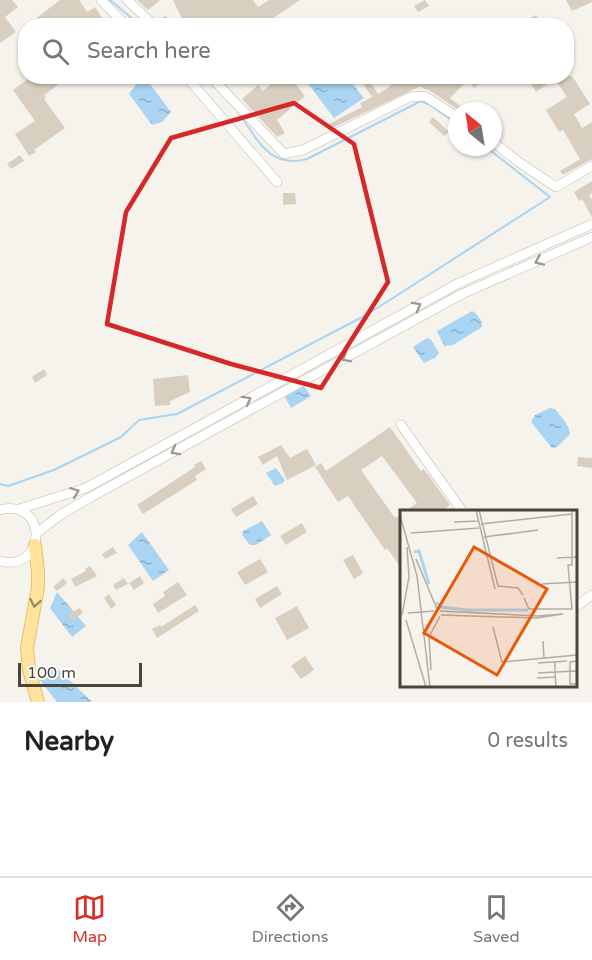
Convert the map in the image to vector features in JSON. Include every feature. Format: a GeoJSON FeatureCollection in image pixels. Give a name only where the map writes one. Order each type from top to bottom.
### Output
{"type":"FeatureCollection","features":[{"type":"Feature","properties":{"kind":"main road"},"geometry":{"type":"LineString","coordinates":[[36,539],[38,586],[27,648],[29,670],[38,702]]}},
{"type":"Feature","properties":{"kind":"street"},"geometry":{"type":"LineString","coordinates":[[100,0],[119,18]]}},
{"type":"Feature","properties":{"kind":"street"},"geometry":{"type":"LineString","coordinates":[[127,0],[146,18]]}},
{"type":"Feature","properties":{"kind":"street"},"geometry":{"type":"LineString","coordinates":[[193,84],[277,182]]}},
{"type":"Feature","properties":{"kind":"street"},"geometry":{"type":"LineString","coordinates":[[218,84],[284,154],[303,150],[410,97],[425,96],[448,111]]}},
{"type":"Feature","properties":{"kind":"street"},"geometry":{"type":"LineString","coordinates":[[502,149],[556,187],[592,166]]}},
{"type":"Feature","properties":{"kind":"street"},"geometry":{"type":"LineString","coordinates":[[0,510],[19,509],[86,488],[459,283],[592,224]]}},
{"type":"Feature","properties":{"kind":"street"},"geometry":{"type":"LineString","coordinates":[[2,563],[23,559],[36,539],[60,515],[91,497],[462,294],[592,237]]}},
{"type":"Feature","properties":{"kind":"street"},"geometry":{"type":"LineString","coordinates":[[401,425],[462,510]]}},
{"type":"Feature","properties":{"kind":"street"},"geometry":{"type":"LineString","coordinates":[[19,509],[29,516],[36,539]]}},
{"type":"Feature","properties":{"kind":"street"},"geometry":{"type":"LineString","coordinates":[[577,606],[592,596]]}},
{"type":"Feature","properties":{"kind":"highlighted area"},"geometry":{"type":"Polygon","coordinates":[[[294,103],[354,144],[388,282],[321,388],[231,364],[107,324],[126,212],[171,138],[294,103]]]}},
{"type":"Feature","properties":{"kind":"water"},"geometry":{"type":"Polygon","coordinates":[[[136,84],[150,84],[171,112],[162,122],[152,125],[129,94],[136,84]]]}},
{"type":"Feature","properties":{"kind":"water"},"geometry":{"type":"Polygon","coordinates":[[[308,84],[353,84],[364,98],[334,118],[308,84]]]}},
{"type":"Feature","properties":{"kind":"water"},"geometry":{"type":"Polygon","coordinates":[[[472,311],[479,318],[482,327],[453,345],[444,346],[437,331],[472,311]]]}},
{"type":"Feature","properties":{"kind":"water"},"geometry":{"type":"Polygon","coordinates":[[[427,338],[431,340],[439,353],[435,358],[424,363],[413,347],[427,338]]]}},
{"type":"Feature","properties":{"kind":"water"},"geometry":{"type":"Polygon","coordinates":[[[303,385],[311,396],[291,408],[285,397],[303,385]]]}},
{"type":"Feature","properties":{"kind":"water"},"geometry":{"type":"Polygon","coordinates":[[[550,408],[555,409],[562,418],[570,434],[557,447],[552,448],[531,422],[535,415],[550,408]]]}},
{"type":"Feature","properties":{"kind":"water"},"geometry":{"type":"Polygon","coordinates":[[[276,468],[285,480],[275,486],[266,473],[276,468]]]}},
{"type":"Feature","properties":{"kind":"water"},"geometry":{"type":"Polygon","coordinates":[[[262,521],[271,535],[256,545],[250,545],[242,535],[243,531],[262,521]]]}},
{"type":"Feature","properties":{"kind":"water"},"geometry":{"type":"Polygon","coordinates":[[[142,532],[169,570],[153,581],[128,545],[142,532]]]}},
{"type":"Feature","properties":{"kind":"water"},"geometry":{"type":"Polygon","coordinates":[[[57,592],[86,626],[72,637],[50,608],[57,592]]]}},
{"type":"Feature","properties":{"kind":"water"},"geometry":{"type":"Polygon","coordinates":[[[55,666],[92,702],[57,702],[39,679],[55,666]]]}},
{"type":"Feature","properties":{"kind":"building"},"geometry":{"type":"Polygon","coordinates":[[[0,0],[12,0],[18,7],[5,17],[16,32],[0,43],[0,0]]]}},
{"type":"Feature","properties":{"kind":"building"},"geometry":{"type":"Polygon","coordinates":[[[60,0],[79,0],[87,12],[95,7],[102,18],[37,18],[60,0]]]}},
{"type":"Feature","properties":{"kind":"building"},"geometry":{"type":"Polygon","coordinates":[[[137,0],[160,0],[148,10],[137,0]]]}},
{"type":"Feature","properties":{"kind":"building"},"geometry":{"type":"Polygon","coordinates":[[[173,0],[253,0],[258,7],[269,0],[300,0],[273,18],[182,18],[173,0]]]}},
{"type":"Feature","properties":{"kind":"building"},"geometry":{"type":"Polygon","coordinates":[[[425,0],[429,6],[418,12],[414,6],[425,0]]]}},
{"type":"Feature","properties":{"kind":"building"},"geometry":{"type":"Polygon","coordinates":[[[566,0],[592,0],[592,2],[572,11],[566,0]]]}},
{"type":"Feature","properties":{"kind":"building"},"geometry":{"type":"Polygon","coordinates":[[[574,79],[590,104],[574,114],[582,128],[592,122],[592,159],[563,175],[560,171],[580,159],[563,130],[559,132],[546,110],[567,97],[558,84],[574,84],[574,79]]]}},
{"type":"Feature","properties":{"kind":"building"},"geometry":{"type":"Polygon","coordinates":[[[21,84],[59,84],[44,95],[46,97],[44,99],[65,128],[29,156],[15,134],[35,121],[13,90],[21,84]]]}},
{"type":"Feature","properties":{"kind":"building"},"geometry":{"type":"Polygon","coordinates":[[[271,84],[295,84],[305,96],[277,120],[285,133],[277,137],[242,99],[258,85],[263,91],[271,84]]]}},
{"type":"Feature","properties":{"kind":"building"},"geometry":{"type":"Polygon","coordinates":[[[363,84],[372,84],[378,94],[391,86],[390,84],[464,84],[450,98],[455,102],[448,103],[421,86],[332,128],[329,124],[362,107],[360,103],[372,97],[363,84]]]}},
{"type":"Feature","properties":{"kind":"building"},"geometry":{"type":"Polygon","coordinates":[[[531,84],[548,84],[536,92],[531,84]]]}},
{"type":"Feature","properties":{"kind":"building"},"geometry":{"type":"Polygon","coordinates":[[[433,117],[448,133],[444,136],[429,122],[433,117]]]}},
{"type":"Feature","properties":{"kind":"building"},"geometry":{"type":"Polygon","coordinates":[[[20,155],[24,161],[11,169],[7,164],[20,155]]]}},
{"type":"Feature","properties":{"kind":"building"},"geometry":{"type":"Polygon","coordinates":[[[592,181],[592,193],[589,195],[592,200],[592,217],[582,199],[579,201],[574,192],[592,181]]]}},
{"type":"Feature","properties":{"kind":"building"},"geometry":{"type":"Polygon","coordinates":[[[283,193],[295,193],[296,204],[283,205],[283,193]]]}},
{"type":"Feature","properties":{"kind":"building"},"geometry":{"type":"Polygon","coordinates":[[[44,369],[47,375],[35,383],[32,377],[44,369]]]}},
{"type":"Feature","properties":{"kind":"building"},"geometry":{"type":"Polygon","coordinates":[[[188,375],[190,392],[170,401],[170,405],[155,406],[153,379],[188,375]]]}},
{"type":"Feature","properties":{"kind":"building"},"geometry":{"type":"Polygon","coordinates":[[[390,427],[421,471],[424,469],[450,505],[444,510],[407,510],[417,503],[382,456],[361,470],[395,518],[400,515],[400,566],[387,548],[385,550],[348,496],[338,502],[315,467],[321,463],[326,471],[390,427]]]}},
{"type":"Feature","properties":{"kind":"building"},"geometry":{"type":"Polygon","coordinates":[[[281,445],[290,458],[307,449],[316,465],[287,480],[277,456],[263,465],[258,457],[281,445]]]}},
{"type":"Feature","properties":{"kind":"building"},"geometry":{"type":"Polygon","coordinates":[[[578,457],[592,458],[592,468],[577,466],[578,457]]]}},
{"type":"Feature","properties":{"kind":"building"},"geometry":{"type":"Polygon","coordinates":[[[201,461],[206,469],[195,476],[197,480],[143,514],[137,505],[201,461]]]}},
{"type":"Feature","properties":{"kind":"building"},"geometry":{"type":"Polygon","coordinates":[[[253,496],[258,504],[236,517],[231,509],[253,496]]]}},
{"type":"Feature","properties":{"kind":"building"},"geometry":{"type":"Polygon","coordinates":[[[302,523],[307,532],[286,545],[280,536],[302,523]]]}},
{"type":"Feature","properties":{"kind":"building"},"geometry":{"type":"Polygon","coordinates":[[[113,547],[117,553],[105,559],[102,554],[113,547]]]}},
{"type":"Feature","properties":{"kind":"building"},"geometry":{"type":"Polygon","coordinates":[[[353,555],[363,573],[354,579],[343,560],[353,555]]]}},
{"type":"Feature","properties":{"kind":"building"},"geometry":{"type":"Polygon","coordinates":[[[260,559],[268,572],[245,585],[237,572],[260,559]]]}},
{"type":"Feature","properties":{"kind":"building"},"geometry":{"type":"Polygon","coordinates":[[[90,566],[97,576],[75,587],[71,579],[86,571],[85,569],[90,566]]]}},
{"type":"Feature","properties":{"kind":"building"},"geometry":{"type":"Polygon","coordinates":[[[140,576],[144,583],[134,590],[129,583],[140,576]]]}},
{"type":"Feature","properties":{"kind":"building"},"geometry":{"type":"Polygon","coordinates":[[[63,578],[67,583],[57,591],[53,587],[63,578]]]}},
{"type":"Feature","properties":{"kind":"building"},"geometry":{"type":"Polygon","coordinates":[[[124,578],[128,584],[116,590],[113,585],[124,578]]]}},
{"type":"Feature","properties":{"kind":"building"},"geometry":{"type":"Polygon","coordinates":[[[178,582],[187,595],[158,613],[153,604],[165,596],[163,592],[178,582]]]}},
{"type":"Feature","properties":{"kind":"building"},"geometry":{"type":"Polygon","coordinates":[[[277,586],[282,594],[260,608],[255,599],[277,586]]]}},
{"type":"Feature","properties":{"kind":"building"},"geometry":{"type":"Polygon","coordinates":[[[109,594],[116,605],[111,609],[104,598],[109,594]]]}},
{"type":"Feature","properties":{"kind":"building"},"geometry":{"type":"Polygon","coordinates":[[[195,605],[199,611],[157,638],[152,629],[160,625],[161,627],[195,605]]]}},
{"type":"Feature","properties":{"kind":"building"},"geometry":{"type":"Polygon","coordinates":[[[297,606],[309,628],[287,640],[275,618],[297,606]]]}},
{"type":"Feature","properties":{"kind":"building"},"geometry":{"type":"Polygon","coordinates":[[[80,608],[83,613],[72,620],[68,614],[80,608]]]}},
{"type":"Feature","properties":{"kind":"building"},"geometry":{"type":"Polygon","coordinates":[[[305,656],[314,670],[301,679],[291,666],[305,656]]]}},
{"type":"Feature","properties":{"kind":"waterway"},"geometry":{"type":"LineString","coordinates":[[110,0],[131,18]]}},
{"type":"Feature","properties":{"kind":"waterway"},"geometry":{"type":"LineString","coordinates":[[238,112],[265,149],[273,156],[294,161],[307,159],[421,101],[448,118]]}},
{"type":"Feature","properties":{"kind":"waterway"},"geometry":{"type":"LineString","coordinates":[[0,484],[8,486],[54,470],[121,437],[139,420],[177,414],[368,314],[550,197],[498,156]]}}]}
